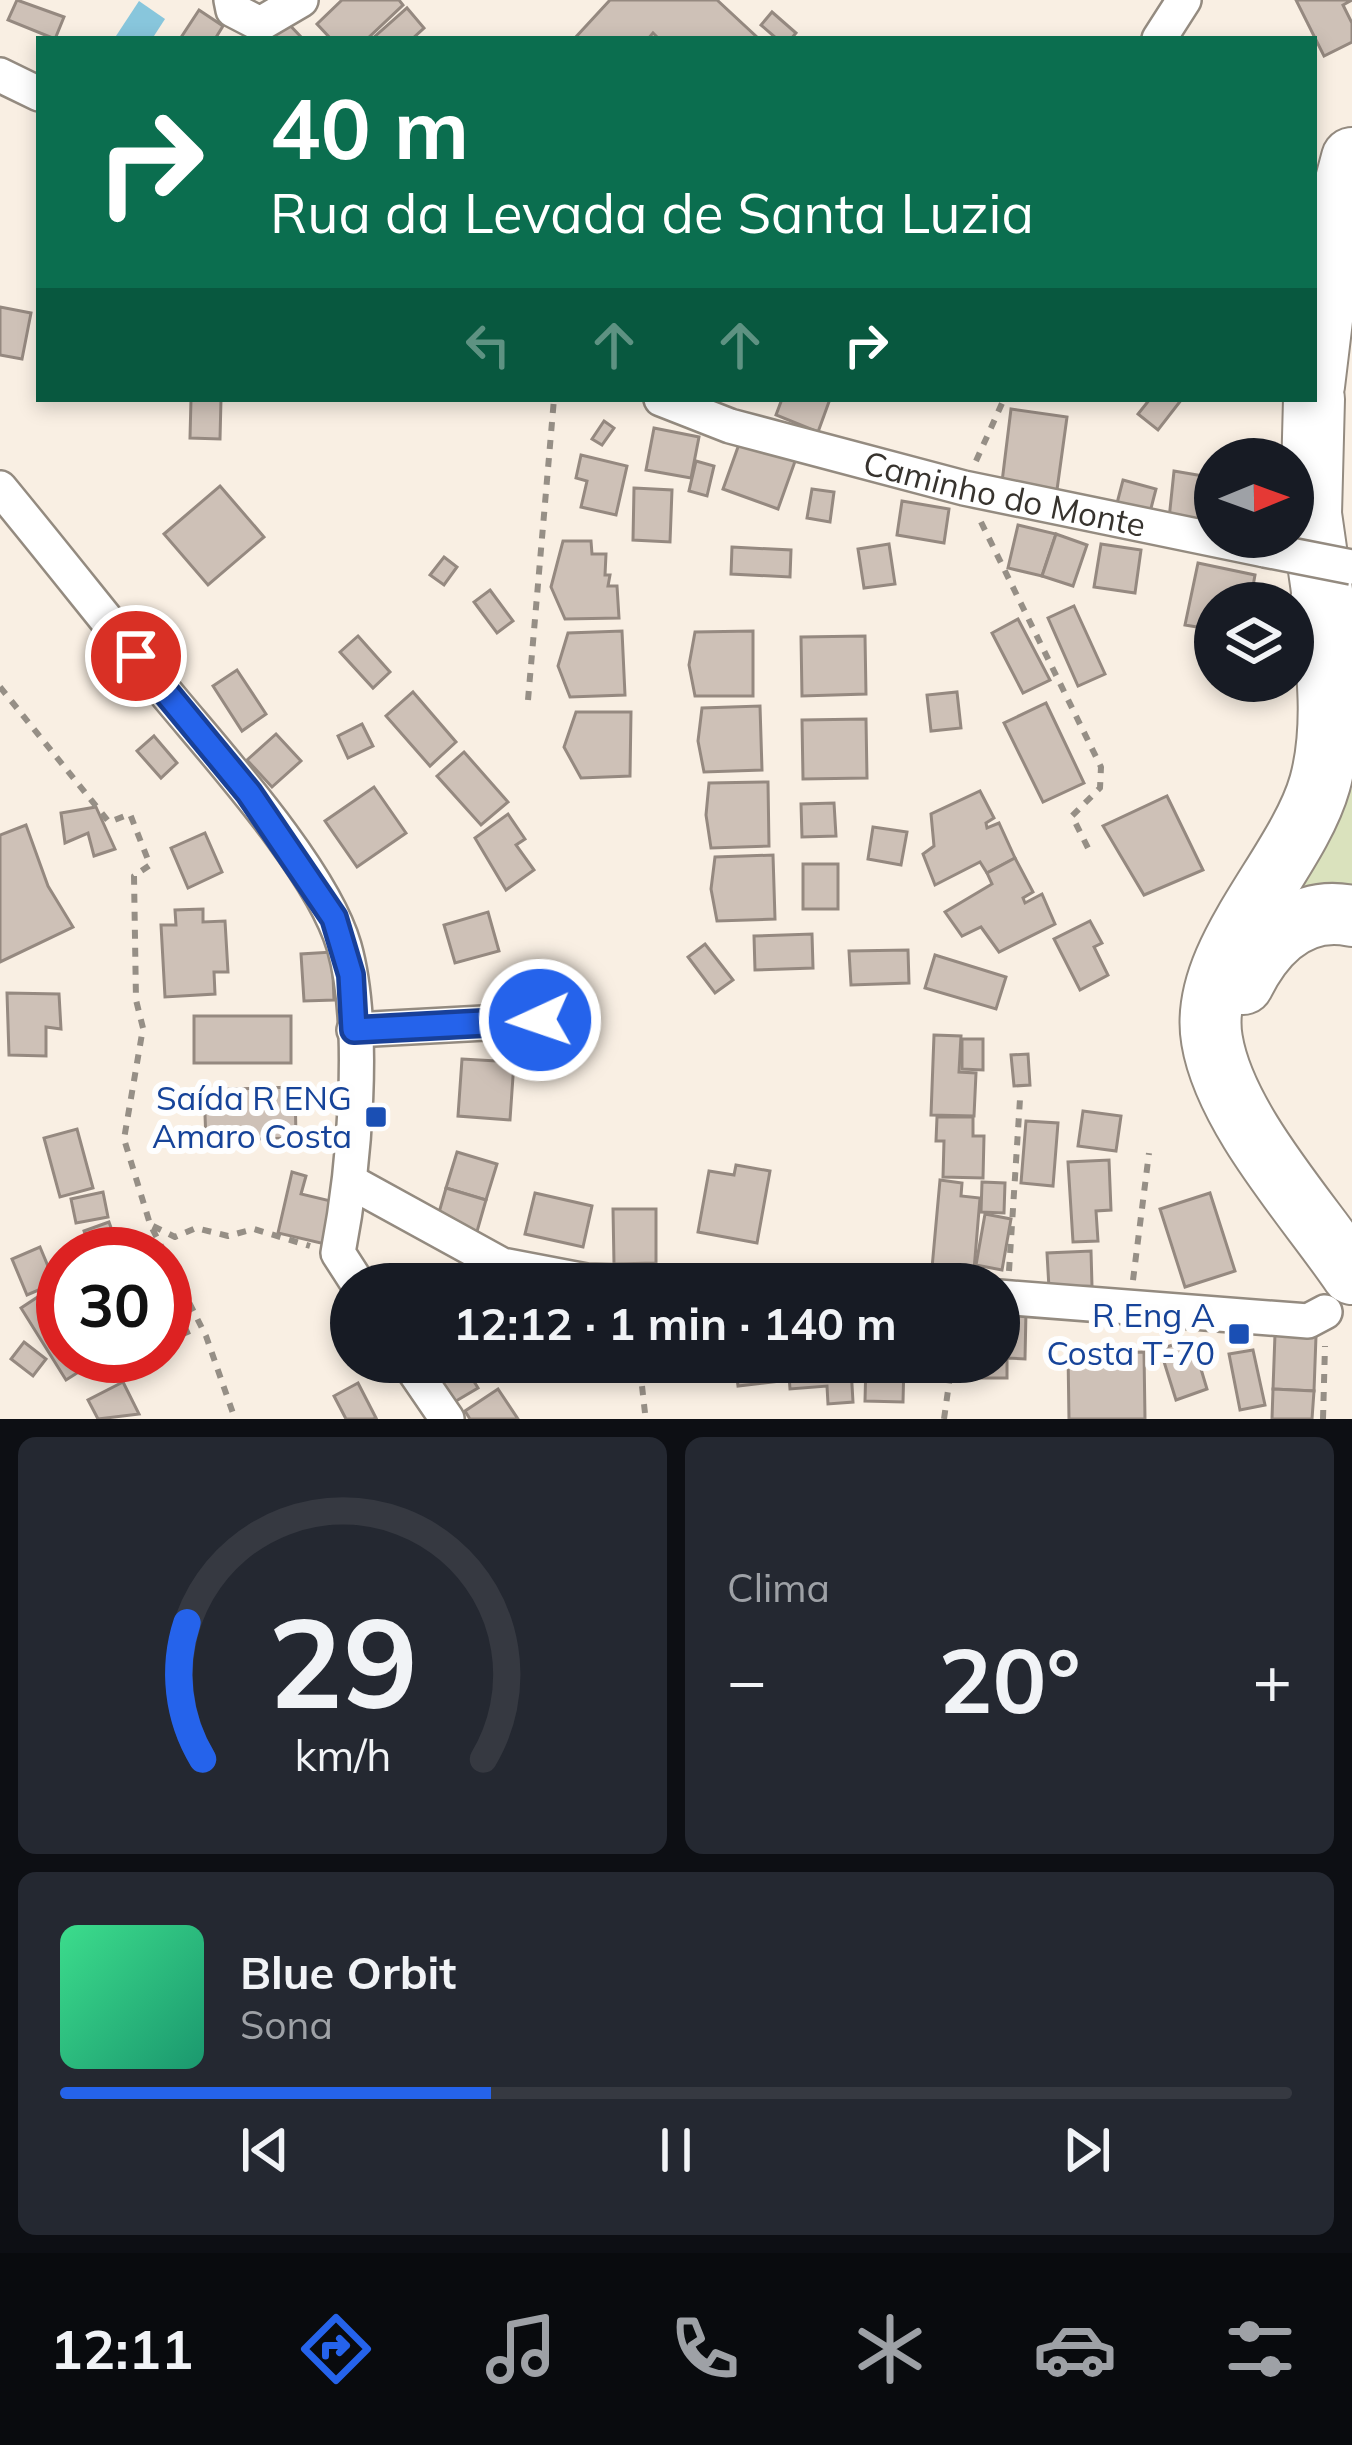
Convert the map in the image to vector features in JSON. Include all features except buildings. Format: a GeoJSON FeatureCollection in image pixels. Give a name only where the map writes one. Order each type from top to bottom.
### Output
{"type":"FeatureCollection","features":[{"type":"Feature","properties":{"kind":"highway"},"geometry":{"type":"LineString","coordinates":[[1317,361],[1333,229],[1352,158]]}},
{"type":"Feature","properties":{"kind":"highway"},"geometry":{"type":"LineString","coordinates":[[1352,357],[1347,445],[1352,523]]}},
{"type":"Feature","properties":{"kind":"highway"},"geometry":{"type":"LineString","coordinates":[[1314,402],[1311,514],[1337,584],[1352,724]]}},
{"type":"Feature","properties":{"kind":"highway"},"geometry":{"type":"LineString","coordinates":[[1337,584],[1328,735],[1320,781],[1304,829],[1230,949],[1210,1036],[1237,1108],[1339,1293]]}},
{"type":"Feature","properties":{"kind":"highway"},"geometry":{"type":"LineString","coordinates":[[1352,916],[1335,913],[1304,918],[1275,935],[1255,959],[1233,1019],[1236,1049],[1259,1100],[1352,1222]]}},
{"type":"Feature","properties":{"kind":"street"},"geometry":{"type":"LineString","coordinates":[[231,0],[232,10],[260,24],[301,0]]}},
{"type":"Feature","properties":{"kind":"street"},"geometry":{"type":"LineString","coordinates":[[1162,36],[1184,0]]}},
{"type":"Feature","properties":{"kind":"street"},"geometry":{"type":"LineString","coordinates":[[0,75],[36,93]]}},
{"type":"Feature","properties":{"kind":"street","name":"Caminho do Monte"},"geometry":{"type":"LineString","coordinates":[[669,402],[730,426],[964,488],[1265,550],[1337,584]]}},
{"type":"Feature","properties":{"kind":"street"},"geometry":{"type":"LineString","coordinates":[[0,488],[249,793],[334,918],[351,975],[354,1030],[351,1181],[338,1253],[344,1263]]}},
{"type":"Feature","properties":{"kind":"street"},"geometry":{"type":"LineString","coordinates":[[354,1030],[540,1020]]}},
{"type":"Feature","properties":{"kind":"street"},"geometry":{"type":"LineString","coordinates":[[351,1181],[498,1263]]}},
{"type":"Feature","properties":{"kind":"street"},"geometry":{"type":"LineString","coordinates":[[1020,1299],[1308,1321],[1339,1293]]}},
{"type":"Feature","properties":{"kind":"street"},"geometry":{"type":"LineString","coordinates":[[422,1383],[447,1419]]}},
{"type":"Feature","properties":{"kind":"path"},"geometry":{"type":"LineString","coordinates":[[528,700],[554,402]]}},
{"type":"Feature","properties":{"kind":"path"},"geometry":{"type":"LineString","coordinates":[[1003,402],[964,488],[1101,767],[1100,788],[1072,816],[1088,848]]}},
{"type":"Feature","properties":{"kind":"path"},"geometry":{"type":"LineString","coordinates":[[0,687],[109,822],[130,814],[149,865],[134,876],[136,1000],[143,1028],[124,1138],[152,1227]]}},
{"type":"Feature","properties":{"kind":"path"},"geometry":{"type":"LineString","coordinates":[[1006,1263],[1020,1099]]}},
{"type":"Feature","properties":{"kind":"path"},"geometry":{"type":"LineString","coordinates":[[1129,1307],[1149,1153]]}},
{"type":"Feature","properties":{"kind":"path"},"geometry":{"type":"LineString","coordinates":[[150,1224],[176,1237],[196,1228],[228,1236],[254,1229],[338,1253]]}},
{"type":"Feature","properties":{"kind":"path"},"geometry":{"type":"LineString","coordinates":[[1323,1419],[1339,1293]]}},
{"type":"Feature","properties":{"kind":"path"},"geometry":{"type":"LineString","coordinates":[[192,1308],[235,1419]]}},
{"type":"Feature","properties":{"kind":"path"},"geometry":{"type":"LineString","coordinates":[[643,1383],[645,1413]]}},
{"type":"Feature","properties":{"kind":"path"},"geometry":{"type":"LineString","coordinates":[[944,1419],[949,1383]]}},
{"type":"Feature","properties":{"kind":"green space"},"geometry":{"type":"Polygon","coordinates":[[[1346,776],[1352,790],[1352,898],[1272,915],[1346,776]]]}},
{"type":"Feature","properties":{"kind":"water"},"geometry":{"type":"Polygon","coordinates":[[[139,1],[165,19],[154,36],[116,36],[139,1]]]}},
{"type":"Feature","properties":{"kind":"place","name":"Saída R ENG Amaro Costa"},"geometry":{"type":"Point","coordinates":[376,1117]}},
{"type":"Feature","properties":{"kind":"place","name":"R Eng A Costa T-70"},"geometry":{"type":"Point","coordinates":[1239,1334]}},
{"type":"Feature","properties":{"kind":"route"},"geometry":{"type":"LineString","coordinates":[[136,656],[249,793],[334,918],[351,975],[354,1030],[540,1020]]}}]}
